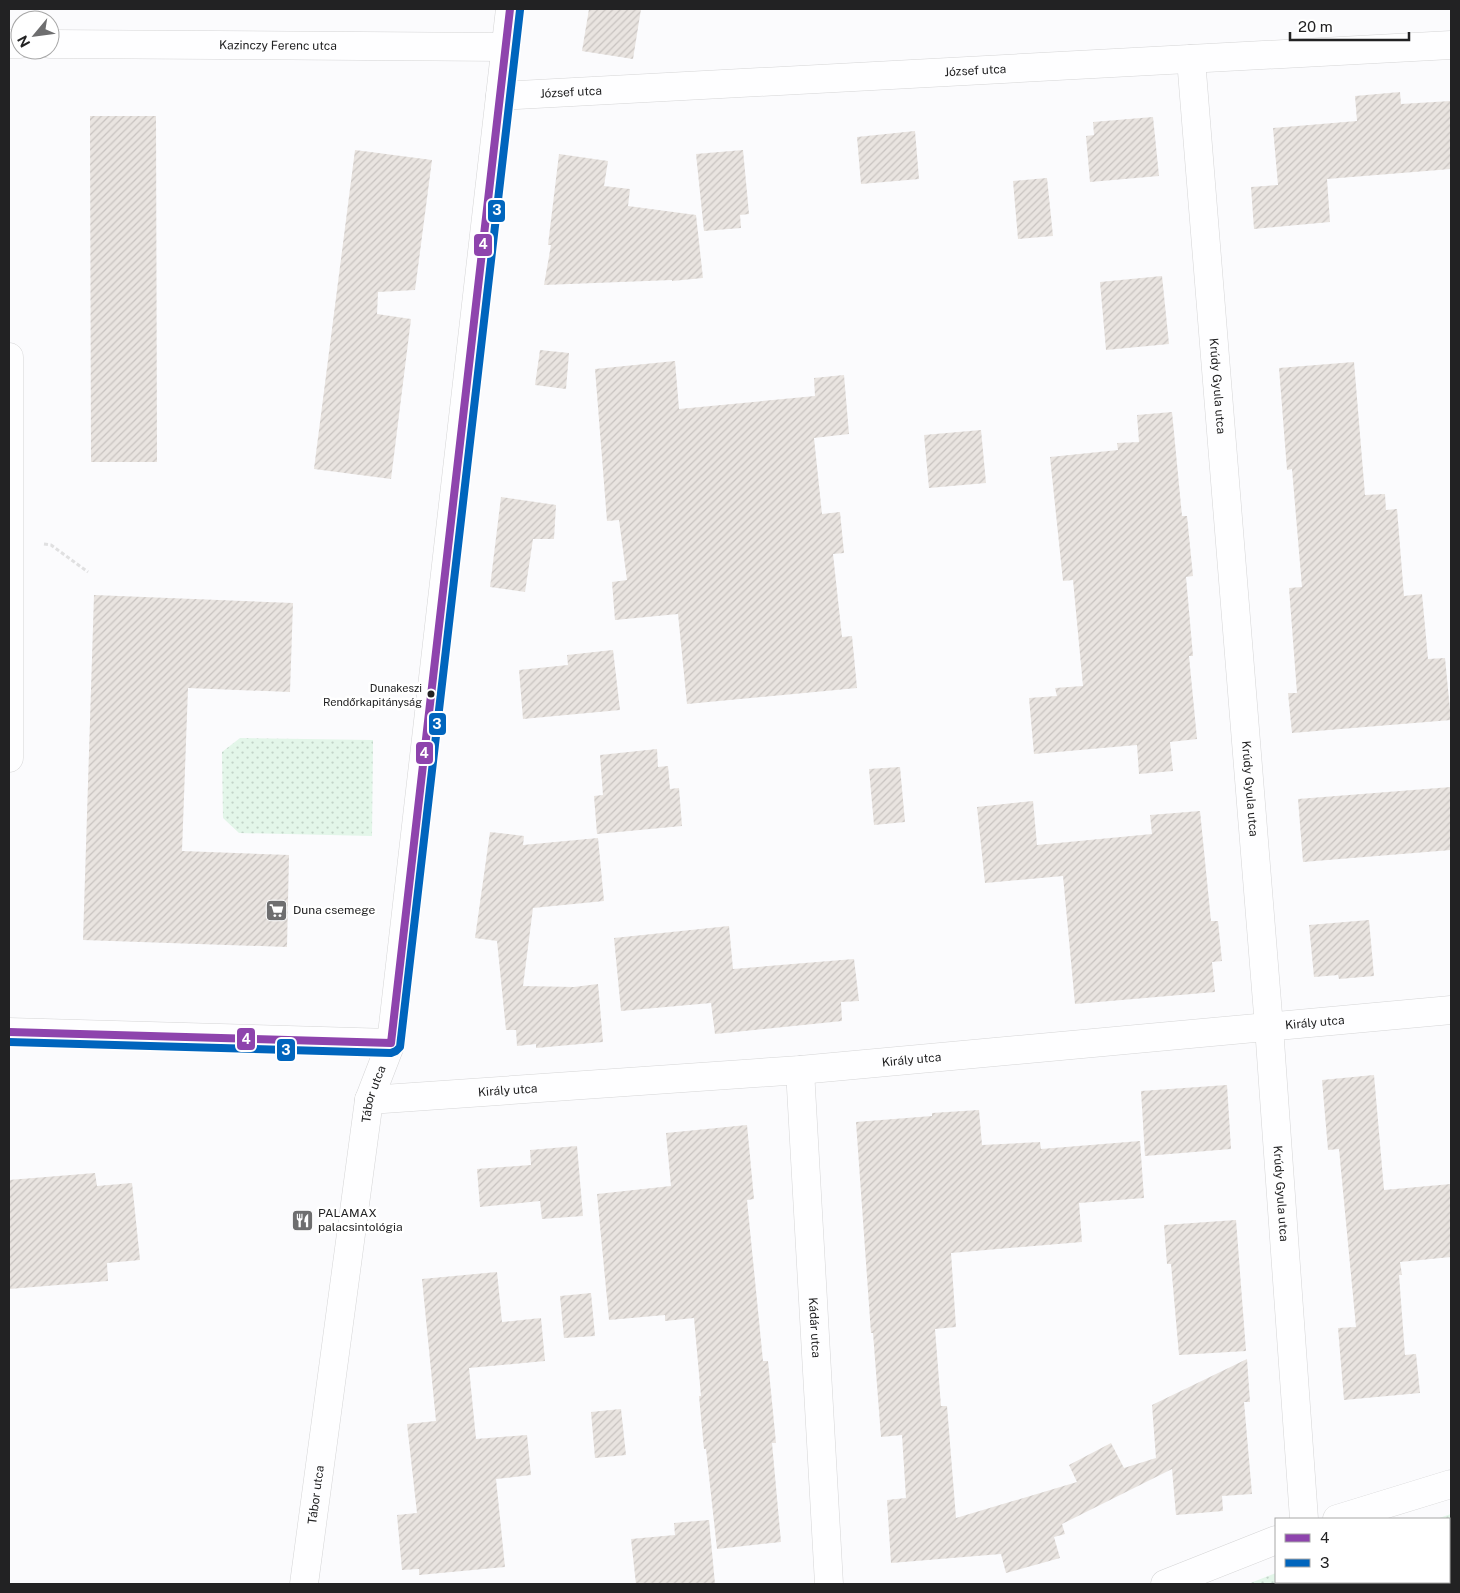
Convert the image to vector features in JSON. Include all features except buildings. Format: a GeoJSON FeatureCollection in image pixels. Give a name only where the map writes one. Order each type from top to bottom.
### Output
{"type":"FeatureCollection","features":[{"type":"Feature","properties":{"kind":"street","name":"Tábor utca"},"geometry":{"type":"LineString","coordinates":[[304,1584],[369,1100],[391,1043],[510,9]]}},
{"type":"Feature","properties":{"kind":"street","name":"Kazinczy Ferenc utca"},"geometry":{"type":"LineString","coordinates":[[60,44],[506,47]]}},
{"type":"Feature","properties":{"kind":"street","name":"József utca"},"geometry":{"type":"LineString","coordinates":[[500,96],[1451,45]]}},
{"type":"Feature","properties":{"kind":"street","name":"Krúdy Gyula utca"},"geometry":{"type":"LineString","coordinates":[[1191,59],[1269,1027],[1304,1518]]}},
{"type":"Feature","properties":{"kind":"street"},"geometry":{"type":"LineString","coordinates":[[9,357],[9,758]]}},
{"type":"Feature","properties":{"kind":"street","name":"Király utca"},"geometry":{"type":"LineString","coordinates":[[369,1100],[800,1070],[1451,1010]]}},
{"type":"Feature","properties":{"kind":"street"},"geometry":{"type":"LineString","coordinates":[[9,1032],[391,1043]]}},
{"type":"Feature","properties":{"kind":"street","name":"Kádár utca"},"geometry":{"type":"LineString","coordinates":[[800,1070],[829,1584]]}},
{"type":"Feature","properties":{"kind":"street"},"geometry":{"type":"LineString","coordinates":[[1340,1518],[1451,1484]]}},
{"type":"Feature","properties":{"kind":"street"},"geometry":{"type":"LineString","coordinates":[[1165,1584],[1275,1540]]}},
{"type":"Feature","properties":{"kind":"green space"},"geometry":{"type":"Polygon","coordinates":[[[240,738],[373,740],[372,836],[239,833],[223,818],[222,752],[240,738]]]}},
{"type":"Feature","properties":{"kind":"green space"},"geometry":{"type":"Polygon","coordinates":[[[1451,1514],[1451,1583],[1248,1584],[1275,1573],[1275,1583],[1450,1583],[1450,1518],[1439,1518],[1451,1514]]]}},
{"type":"Feature","properties":{"kind":"transit line","name":"4"},"geometry":{"type":"LineString","coordinates":[[9,1032],[391,1043],[510,9]]}},
{"type":"Feature","properties":{"kind":"transit line","name":"3"},"geometry":{"type":"LineString","coordinates":[[9,1042],[391,1053],[400,1047],[520,10]]}},
{"type":"Feature","properties":{"kind":"place","name":"Dunakeszi Rendőrkapitányság"},"geometry":{"type":"Point","coordinates":[431,694]}},
{"type":"Feature","properties":{"kind":"place","name":"Duna csemege"},"geometry":{"type":"Point","coordinates":[277,910]}},
{"type":"Feature","properties":{"kind":"place","name":"PALAMAX palacsintológia"},"geometry":{"type":"Point","coordinates":[302,1220]}}]}
